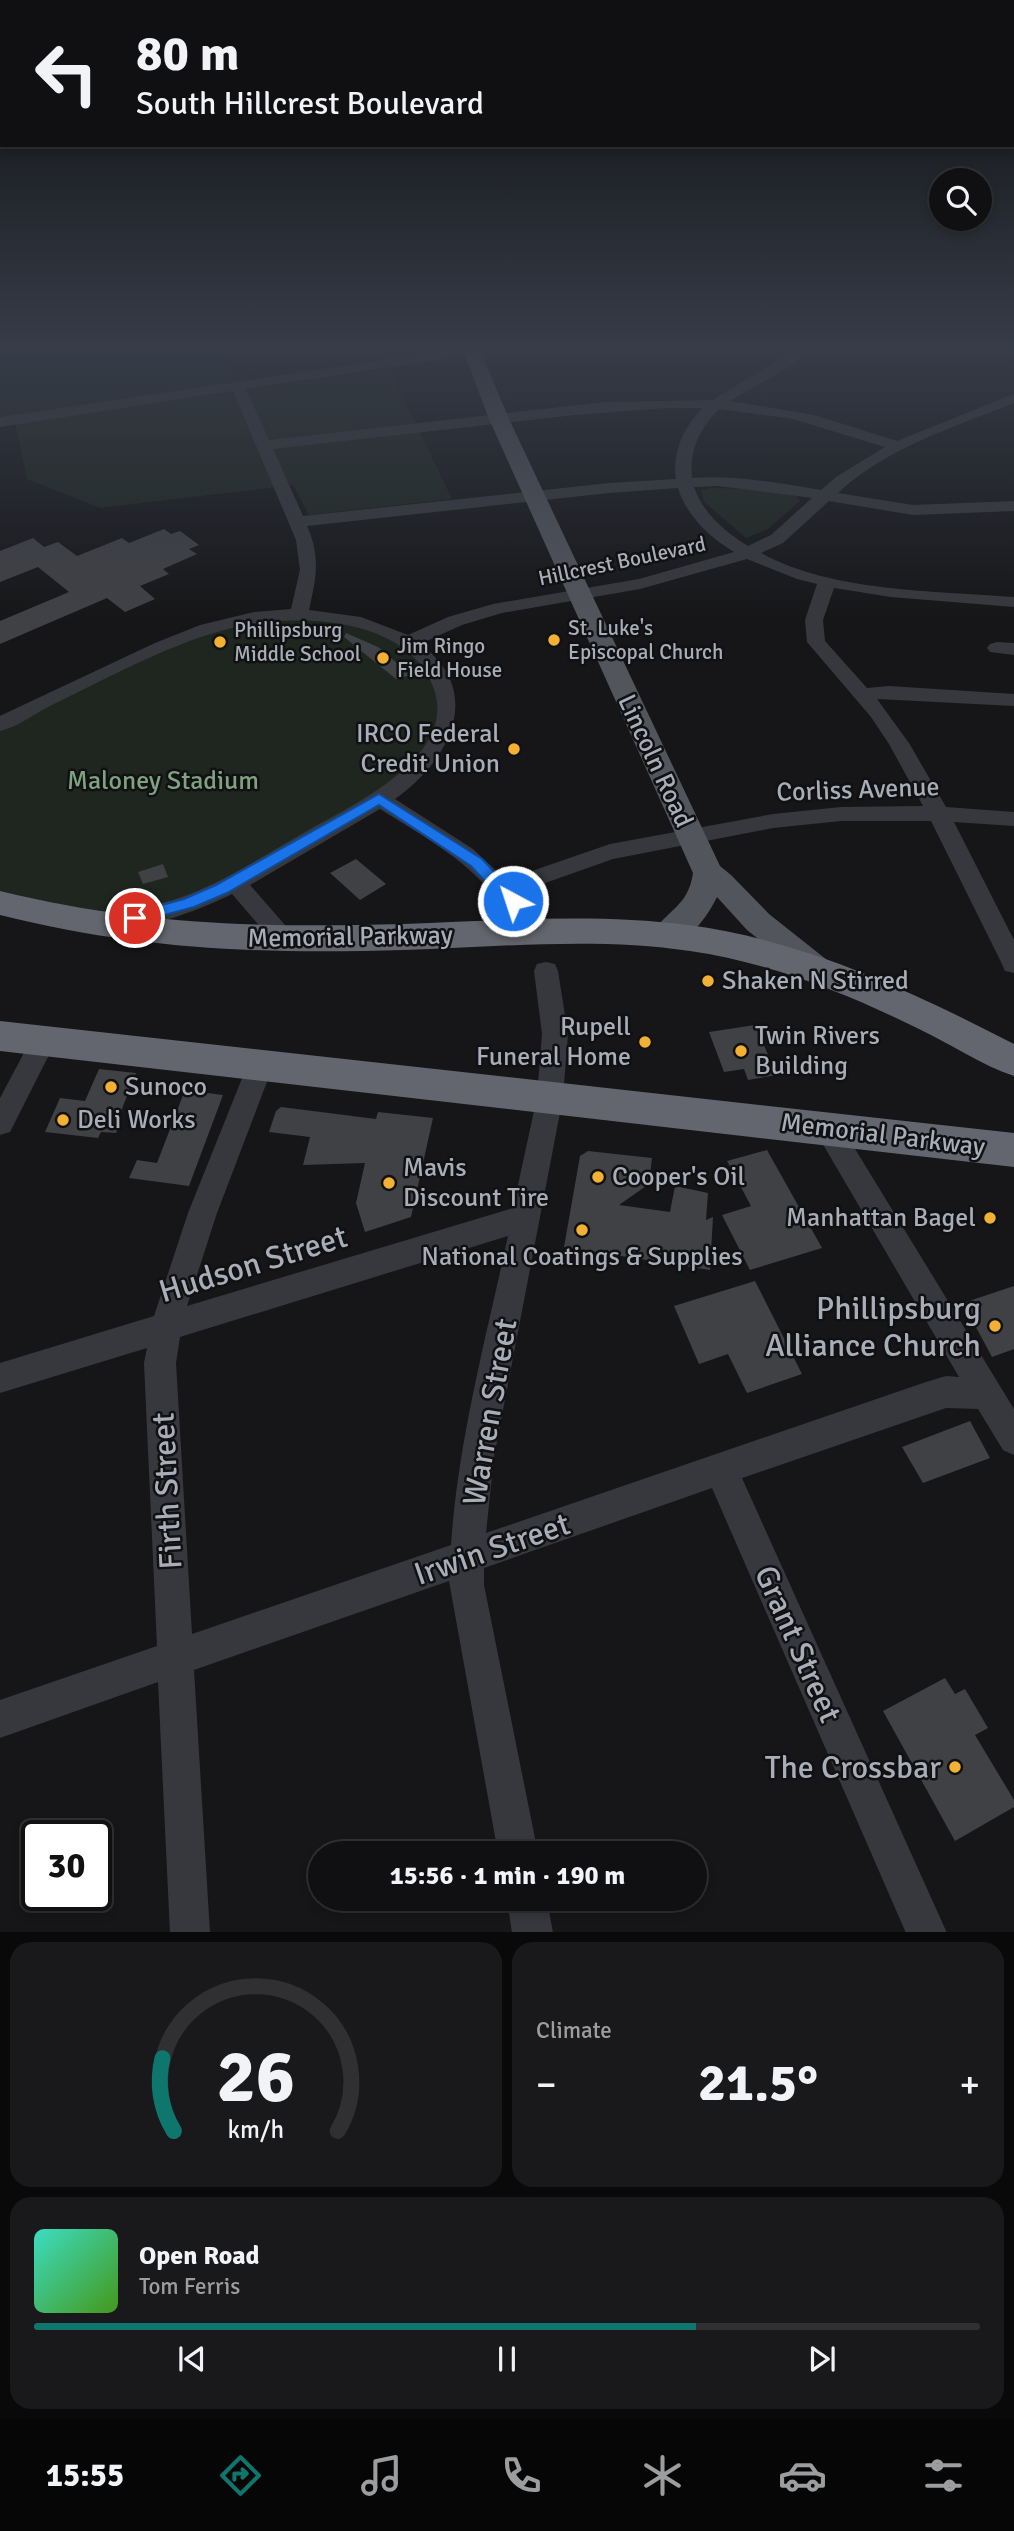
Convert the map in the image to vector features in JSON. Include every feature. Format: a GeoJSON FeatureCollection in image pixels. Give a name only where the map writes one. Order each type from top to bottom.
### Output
{"type":"FeatureCollection","features":[{"type":"Feature","properties":{"kind":"highway","name":"Memorial Parkway"},"geometry":{"type":"LineString","coordinates":[[0,903],[95,925],[181,937],[284,939],[526,933],[667,935],[738,947],[816,968],[906,1004],[1014,1061]]}},
{"type":"Feature","properties":{"kind":"highway","name":"Memorial Parkway"},"geometry":{"type":"LineString","coordinates":[[0,1036],[1014,1150]]}},
{"type":"Feature","properties":{"kind":"main road","name":"Lincoln Road"},"geometry":{"type":"LineString","coordinates":[[509,440],[708,873],[721,882],[758,922],[816,968]]}},
{"type":"Feature","properties":{"kind":"main road"},"geometry":{"type":"LineString","coordinates":[[667,935],[700,903],[706,889],[708,873]]}},
{"type":"Feature","properties":{"kind":"street"},"geometry":{"type":"LineString","coordinates":[[261,440],[305,540],[309,570],[299,615]]}},
{"type":"Feature","properties":{"kind":"street"},"geometry":{"type":"LineString","coordinates":[[263,445],[307,440]]}},
{"type":"Feature","properties":{"kind":"street"},"geometry":{"type":"LineString","coordinates":[[689,440],[682,466],[684,482],[693,506],[704,520],[730,542],[749,553],[791,571],[827,582],[885,593],[1014,602]]}},
{"type":"Feature","properties":{"kind":"street"},"geometry":{"type":"LineString","coordinates":[[878,440],[897,446]]}},
{"type":"Feature","properties":{"kind":"street","name":"Hillcrest Boulevard"},"geometry":{"type":"LineString","coordinates":[[408,642],[480,613],[672,578],[749,553],[782,535],[842,480],[910,440]]}},
{"type":"Feature","properties":{"kind":"street"},"geometry":{"type":"LineString","coordinates":[[298,522],[534,495],[684,482],[744,483],[913,510],[1014,506]]}},
{"type":"Feature","properties":{"kind":"street"},"geometry":{"type":"LineString","coordinates":[[827,582],[814,620],[814,634],[825,655],[862,694],[899,743],[938,813],[1014,964]]}},
{"type":"Feature","properties":{"kind":"street"},"geometry":{"type":"LineString","coordinates":[[0,725],[181,638],[234,621],[299,615],[343,620],[408,642],[422,651],[435,669],[444,692],[446,715],[441,735],[431,754],[407,779],[379,799],[235,882],[170,909],[95,925]]}},
{"type":"Feature","properties":{"kind":"street"},"geometry":{"type":"LineString","coordinates":[[862,694],[908,693],[1014,700]]}},
{"type":"Feature","properties":{"kind":"street"},"geometry":{"type":"LineString","coordinates":[[379,799],[461,851],[504,889],[513,901],[526,933]]}},
{"type":"Feature","properties":{"kind":"street","name":"Corliss Avenue"},"geometry":{"type":"LineString","coordinates":[[504,889],[610,852],[810,816],[938,813],[1014,819]]}},
{"type":"Feature","properties":{"kind":"street"},"geometry":{"type":"LineString","coordinates":[[235,882],[284,939]]}},
{"type":"Feature","properties":{"kind":"street","name":"Warren Street"},"geometry":{"type":"LineString","coordinates":[[516,1841],[466,1585],[478,1457],[550,1097],[555,1034],[546,971]]}},
{"type":"Feature","properties":{"kind":"street"},"geometry":{"type":"LineString","coordinates":[[0,1124],[43,1041]]}},
{"type":"Feature","properties":{"kind":"street","name":"Firth Street"},"geometry":{"type":"LineString","coordinates":[[190,1932],[160,1363],[166,1327],[180,1278],[260,1066]]}},
{"type":"Feature","properties":{"kind":"street"},"geometry":{"type":"LineString","coordinates":[[828,1129],[1014,1439]]}},
{"type":"Feature","properties":{"kind":"street","name":"Hudson Street"},"geometry":{"type":"LineString","coordinates":[[0,1378],[527,1217]]}},
{"type":"Feature","properties":{"kind":"street","name":"Irwin Street"},"geometry":{"type":"LineString","coordinates":[[0,1719],[946,1392],[986,1394]]}},
{"type":"Feature","properties":{"kind":"street","name":"Grant Street"},"geometry":{"type":"LineString","coordinates":[[721,1470],[927,1932]]}},
{"type":"Feature","properties":{"kind":"street"},"geometry":{"type":"LineString","coordinates":[[529,1911],[533,1932]]}},
{"type":"Feature","properties":{"kind":"green space"},"geometry":{"type":"Polygon","coordinates":[[[19,440],[424,440],[452,499],[309,515],[293,485],[100,508],[27,479],[19,440]]]}},
{"type":"Feature","properties":{"kind":"green space"},"geometry":{"type":"Polygon","coordinates":[[[748,489],[796,496],[800,501],[768,529],[746,538],[704,502],[701,490],[748,489]]]}},
{"type":"Feature","properties":{"kind":"green space","name":"Maloney Stadium"},"geometry":{"type":"Polygon","coordinates":[[[324,617],[408,642],[446,703],[416,771],[235,882],[135,918],[0,903],[0,725],[215,626],[324,617]]]}},
{"type":"Feature","properties":{"kind":"building"},"geometry":{"type":"Polygon","coordinates":[[[164,529],[171,534],[180,531],[199,545],[189,549],[197,554],[163,569],[169,574],[140,586],[155,599],[125,612],[107,598],[0,644],[0,621],[69,592],[38,567],[0,582],[0,551],[33,538],[44,547],[58,542],[77,556],[122,538],[129,543],[164,529]]]}},
{"type":"Feature","properties":{"kind":"building","name":"Jim Ringo Field House"},"geometry":{"type":"Polygon","coordinates":[[[346,633],[378,647],[411,675],[396,679],[344,637],[346,633]]]}},
{"type":"Feature","properties":{"kind":"building"},"geometry":{"type":"Polygon","coordinates":[[[356,859],[386,884],[360,900],[330,873],[356,859]]]}},
{"type":"Feature","properties":{"kind":"building"},"geometry":{"type":"Polygon","coordinates":[[[163,864],[168,877],[143,884],[138,872],[163,864]]]}},
{"type":"Feature","properties":{"kind":"building","name":"Twin Rivers Building"},"geometry":{"type":"Polygon","coordinates":[[[755,1025],[777,1075],[748,1080],[744,1069],[724,1072],[709,1032],[755,1025]]]}},
{"type":"Feature","properties":{"kind":"building"},"geometry":{"type":"Polygon","coordinates":[[[99,1069],[136,1073],[118,1119],[122,1119],[116,1133],[101,1132],[98,1138],[45,1132],[60,1098],[85,1101],[99,1069]]]}},
{"type":"Feature","properties":{"kind":"building"},"geometry":{"type":"Polygon","coordinates":[[[185,1090],[223,1095],[189,1186],[129,1178],[137,1160],[157,1163],[185,1090]]]}},
{"type":"Feature","properties":{"kind":"building","name":"Mavis Discount Tire"},"geometry":{"type":"Polygon","coordinates":[[[281,1107],[376,1119],[378,1112],[433,1118],[411,1217],[365,1232],[356,1203],[365,1163],[303,1165],[310,1137],[269,1132],[276,1111],[281,1107]]]}},
{"type":"Feature","properties":{"kind":"building"},"geometry":{"type":"Polygon","coordinates":[[[767,1150],[822,1248],[750,1270],[722,1215],[751,1206],[727,1161],[767,1150]]]}},
{"type":"Feature","properties":{"kind":"building"},"geometry":{"type":"Polygon","coordinates":[[[588,1151],[652,1158],[649,1184],[619,1205],[670,1212],[675,1186],[708,1193],[706,1220],[713,1217],[710,1270],[564,1247],[580,1156],[588,1151]]]}},
{"type":"Feature","properties":{"kind":"building"},"geometry":{"type":"Polygon","coordinates":[[[755,1281],[802,1374],[747,1393],[728,1354],[699,1364],[674,1306],[755,1281]]]}},
{"type":"Feature","properties":{"kind":"building","name":"Phillipsburg Alliance Church"},"geometry":{"type":"Polygon","coordinates":[[[1014,1286],[1014,1349],[992,1357],[963,1303],[1014,1286]]]}},
{"type":"Feature","properties":{"kind":"building"},"geometry":{"type":"Polygon","coordinates":[[[970,1421],[990,1458],[923,1483],[902,1447],[970,1421]]]}},
{"type":"Feature","properties":{"kind":"building","name":"The Crossbar"},"geometry":{"type":"Polygon","coordinates":[[[945,1678],[955,1694],[965,1689],[988,1728],[975,1735],[1014,1800],[1014,1807],[955,1841],[883,1711],[945,1678]]]}},
{"type":"Feature","properties":{"kind":"place","name":"St. Luke's Episcopal Church"},"geometry":{"type":"Point","coordinates":[554,640]}},
{"type":"Feature","properties":{"kind":"place","name":"Phillipsburg Middle School"},"geometry":{"type":"Point","coordinates":[220,642]}},
{"type":"Feature","properties":{"kind":"place","name":"Jim Ringo Field House"},"geometry":{"type":"Point","coordinates":[383,658]}},
{"type":"Feature","properties":{"kind":"place","name":"IRCO Federal Credit Union"},"geometry":{"type":"Point","coordinates":[514,749]}},
{"type":"Feature","properties":{"kind":"place","name":"Shaken N Stirred"},"geometry":{"type":"Point","coordinates":[708,981]}},
{"type":"Feature","properties":{"kind":"place","name":"Rupell Funeral Home"},"geometry":{"type":"Point","coordinates":[645,1042]}},
{"type":"Feature","properties":{"kind":"place","name":"Twin Rivers Building"},"geometry":{"type":"Point","coordinates":[741,1051]}},
{"type":"Feature","properties":{"kind":"place","name":"Sunoco"},"geometry":{"type":"Point","coordinates":[111,1087]}},
{"type":"Feature","properties":{"kind":"place","name":"Deli Works"},"geometry":{"type":"Point","coordinates":[63,1120]}},
{"type":"Feature","properties":{"kind":"place","name":"Cooper's Oil"},"geometry":{"type":"Point","coordinates":[598,1177]}},
{"type":"Feature","properties":{"kind":"place","name":"Mavis Discount Tire"},"geometry":{"type":"Point","coordinates":[389,1183]}},
{"type":"Feature","properties":{"kind":"place","name":"Manhattan Bagel"},"geometry":{"type":"Point","coordinates":[990,1218]}},
{"type":"Feature","properties":{"kind":"place","name":"National Coatings & Supplies"},"geometry":{"type":"Point","coordinates":[582,1230]}},
{"type":"Feature","properties":{"kind":"place","name":"Phillipsburg Alliance Church"},"geometry":{"type":"Point","coordinates":[995,1326]}},
{"type":"Feature","properties":{"kind":"place","name":"The Crossbar"},"geometry":{"type":"Point","coordinates":[955,1767]}},
{"type":"Feature","properties":{"kind":"route"},"geometry":{"type":"LineString","coordinates":[[135,918],[188,904],[221,889],[379,799],[476,862],[513,901]]}}]}
